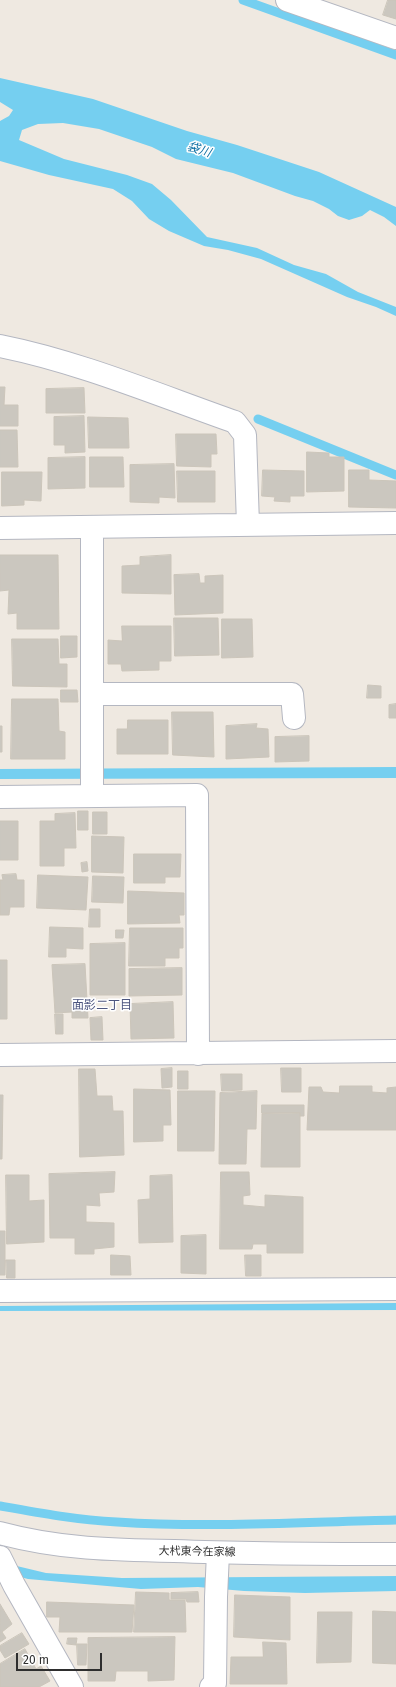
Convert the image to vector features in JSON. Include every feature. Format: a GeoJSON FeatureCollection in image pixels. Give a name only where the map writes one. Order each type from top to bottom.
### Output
{"type":"FeatureCollection","features":[{"type":"Feature","properties":{"kind":"street"},"geometry":{"type":"LineString","coordinates":[[287,0],[396,38]]}},
{"type":"Feature","properties":{"kind":"street"},"geometry":{"type":"LineString","coordinates":[[0,346],[31,352],[103,375],[234,422],[245,434],[248,525]]}},
{"type":"Feature","properties":{"kind":"street"},"geometry":{"type":"LineString","coordinates":[[0,528],[396,523]]}},
{"type":"Feature","properties":{"kind":"street"},"geometry":{"type":"LineString","coordinates":[[92,527],[92,796]]}},
{"type":"Feature","properties":{"kind":"street"},"geometry":{"type":"LineString","coordinates":[[92,694],[292,694],[294,718]]}},
{"type":"Feature","properties":{"kind":"street"},"geometry":{"type":"LineString","coordinates":[[0,798],[198,796],[198,1054]]}},
{"type":"Feature","properties":{"kind":"street"},"geometry":{"type":"LineString","coordinates":[[0,1055],[396,1051]]}},
{"type":"Feature","properties":{"kind":"street"},"geometry":{"type":"LineString","coordinates":[[0,1291],[396,1289]]}},
{"type":"Feature","properties":{"kind":"street","name":"大杙東今在家線"},"geometry":{"type":"LineString","coordinates":[[0,1533],[61,1546],[114,1550],[218,1563],[396,1554]]}},
{"type":"Feature","properties":{"kind":"street"},"geometry":{"type":"LineString","coordinates":[[0,1557],[14,1585],[72,1687]]}},
{"type":"Feature","properties":{"kind":"street"},"geometry":{"type":"LineString","coordinates":[[210,1687],[215,1683],[218,1563]]}},
{"type":"Feature","properties":{"kind":"water","name":"袋川"},"geometry":{"type":"Polygon","coordinates":[[[0,78],[93,99],[187,131],[237,145],[319,172],[396,207],[396,226],[384,217],[370,210],[362,216],[349,220],[338,216],[329,209],[313,201],[295,196],[233,173],[176,159],[152,147],[99,129],[63,123],[38,124],[22,130],[19,140],[64,159],[127,175],[152,184],[171,200],[207,237],[257,248],[294,265],[326,274],[358,292],[396,307],[396,316],[347,297],[261,259],[228,250],[204,246],[169,231],[149,219],[132,201],[113,189],[49,175],[0,161],[0,121],[9,116],[13,110],[0,102],[0,78]]]}},
{"type":"Feature","properties":{"kind":"water"},"geometry":{"type":"Polygon","coordinates":[[[396,767],[396,778],[0,779],[0,769],[396,767]]]}},
{"type":"Feature","properties":{"kind":"water"},"geometry":{"type":"Polygon","coordinates":[[[396,1303],[396,1310],[0,1311],[0,1306],[396,1303]]]}},
{"type":"Feature","properties":{"kind":"water"},"geometry":{"type":"Polygon","coordinates":[[[0,1562],[46,1573],[122,1578],[396,1576],[396,1591],[305,1593],[244,1591],[198,1587],[141,1589],[28,1579],[0,1572],[0,1562]]]}},
{"type":"Feature","properties":{"kind":"building"},"geometry":{"type":"Polygon","coordinates":[[[388,0],[396,0],[396,19],[383,15],[388,0]]]}},
{"type":"Feature","properties":{"kind":"building"},"geometry":{"type":"Polygon","coordinates":[[[0,387],[5,387],[4,405],[18,405],[18,426],[0,426],[0,387]]]}},
{"type":"Feature","properties":{"kind":"building"},"geometry":{"type":"Polygon","coordinates":[[[84,388],[85,413],[46,413],[46,389],[84,388]]]}},
{"type":"Feature","properties":{"kind":"building"},"geometry":{"type":"Polygon","coordinates":[[[84,416],[85,452],[65,453],[65,445],[54,445],[54,417],[84,416]]]}},
{"type":"Feature","properties":{"kind":"building"},"geometry":{"type":"Polygon","coordinates":[[[88,417],[128,418],[129,448],[89,448],[88,417]]]}},
{"type":"Feature","properties":{"kind":"building"},"geometry":{"type":"Polygon","coordinates":[[[0,430],[17,430],[18,467],[0,467],[0,430]]]}},
{"type":"Feature","properties":{"kind":"building"},"geometry":{"type":"Polygon","coordinates":[[[176,434],[216,434],[217,454],[211,454],[211,467],[177,466],[176,434]]]}},
{"type":"Feature","properties":{"kind":"building"},"geometry":{"type":"Polygon","coordinates":[[[307,452],[329,453],[329,457],[344,457],[344,491],[307,492],[307,452]]]}},
{"type":"Feature","properties":{"kind":"building"},"geometry":{"type":"Polygon","coordinates":[[[85,457],[85,488],[48,489],[48,458],[85,457]]]}},
{"type":"Feature","properties":{"kind":"building"},"geometry":{"type":"Polygon","coordinates":[[[90,457],[123,457],[124,487],[90,487],[90,457]]]}},
{"type":"Feature","properties":{"kind":"building"},"geometry":{"type":"Polygon","coordinates":[[[174,464],[175,498],[159,497],[159,503],[130,502],[130,465],[174,464]]]}},
{"type":"Feature","properties":{"kind":"building"},"geometry":{"type":"Polygon","coordinates":[[[263,470],[304,471],[304,496],[290,496],[290,502],[274,501],[275,497],[262,496],[263,470]]]}},
{"type":"Feature","properties":{"kind":"building"},"geometry":{"type":"Polygon","coordinates":[[[349,470],[369,470],[369,480],[396,481],[396,508],[349,507],[349,470]]]}},
{"type":"Feature","properties":{"kind":"building"},"geometry":{"type":"Polygon","coordinates":[[[177,471],[215,471],[215,502],[178,502],[177,471]]]}},
{"type":"Feature","properties":{"kind":"building"},"geometry":{"type":"Polygon","coordinates":[[[2,472],[42,472],[41,501],[24,500],[24,505],[2,506],[2,472]]]}},
{"type":"Feature","properties":{"kind":"building"},"geometry":{"type":"Polygon","coordinates":[[[0,555],[58,555],[59,629],[17,629],[17,613],[8,614],[9,590],[0,591],[0,555]]]}},
{"type":"Feature","properties":{"kind":"building"},"geometry":{"type":"Polygon","coordinates":[[[171,555],[171,594],[122,593],[122,566],[140,565],[140,557],[171,555]]]}},
{"type":"Feature","properties":{"kind":"building"},"geometry":{"type":"Polygon","coordinates":[[[199,574],[200,583],[205,583],[205,576],[223,575],[223,613],[175,615],[174,575],[199,574]]]}},
{"type":"Feature","properties":{"kind":"building"},"geometry":{"type":"Polygon","coordinates":[[[174,618],[218,618],[219,655],[175,656],[174,618]]]}},
{"type":"Feature","properties":{"kind":"building"},"geometry":{"type":"Polygon","coordinates":[[[222,619],[252,619],[253,657],[222,658],[222,619]]]}},
{"type":"Feature","properties":{"kind":"building"},"geometry":{"type":"Polygon","coordinates":[[[122,626],[171,626],[171,661],[159,661],[159,670],[122,671],[121,664],[108,664],[108,640],[122,641],[122,626]]]}},
{"type":"Feature","properties":{"kind":"building"},"geometry":{"type":"Polygon","coordinates":[[[61,636],[77,636],[77,657],[61,658],[61,636]]]}},
{"type":"Feature","properties":{"kind":"building"},"geometry":{"type":"Polygon","coordinates":[[[12,639],[58,639],[59,664],[67,664],[67,687],[13,686],[12,639]]]}},
{"type":"Feature","properties":{"kind":"building"},"geometry":{"type":"Polygon","coordinates":[[[368,685],[381,686],[381,698],[367,698],[368,685]]]}},
{"type":"Feature","properties":{"kind":"building"},"geometry":{"type":"Polygon","coordinates":[[[61,690],[77,690],[78,702],[61,702],[61,690]]]}},
{"type":"Feature","properties":{"kind":"building"},"geometry":{"type":"Polygon","coordinates":[[[12,699],[58,699],[59,731],[65,732],[65,759],[11,759],[12,699]]]}},
{"type":"Feature","properties":{"kind":"building"},"geometry":{"type":"Polygon","coordinates":[[[396,704],[396,718],[389,718],[389,705],[396,704]]]}},
{"type":"Feature","properties":{"kind":"building"},"geometry":{"type":"Polygon","coordinates":[[[172,712],[213,712],[214,757],[173,755],[172,712]]]}},
{"type":"Feature","properties":{"kind":"building"},"geometry":{"type":"Polygon","coordinates":[[[128,720],[168,720],[168,754],[117,754],[117,729],[127,729],[128,720]]]}},
{"type":"Feature","properties":{"kind":"building"},"geometry":{"type":"Polygon","coordinates":[[[257,724],[256,728],[268,729],[269,757],[226,759],[226,726],[257,724]]]}},
{"type":"Feature","properties":{"kind":"building"},"geometry":{"type":"Polygon","coordinates":[[[0,726],[2,726],[2,752],[0,752],[0,726]]]}},
{"type":"Feature","properties":{"kind":"building"},"geometry":{"type":"Polygon","coordinates":[[[309,736],[309,761],[275,762],[275,737],[309,736]]]}},
{"type":"Feature","properties":{"kind":"building"},"geometry":{"type":"Polygon","coordinates":[[[78,811],[88,811],[88,830],[78,830],[78,811]]]}},
{"type":"Feature","properties":{"kind":"building"},"geometry":{"type":"Polygon","coordinates":[[[93,812],[107,812],[107,834],[93,834],[93,812]]]}},
{"type":"Feature","properties":{"kind":"building"},"geometry":{"type":"Polygon","coordinates":[[[75,813],[76,848],[64,848],[64,866],[40,866],[40,821],[55,821],[55,814],[75,813]]]}},
{"type":"Feature","properties":{"kind":"building"},"geometry":{"type":"Polygon","coordinates":[[[0,821],[18,821],[18,860],[0,860],[0,821]]]}},
{"type":"Feature","properties":{"kind":"building"},"geometry":{"type":"Polygon","coordinates":[[[92,836],[124,837],[123,873],[92,872],[92,836]]]}},
{"type":"Feature","properties":{"kind":"building"},"geometry":{"type":"Polygon","coordinates":[[[134,854],[181,854],[180,877],[165,877],[165,883],[134,883],[134,854]]]}},
{"type":"Feature","properties":{"kind":"building"},"geometry":{"type":"Polygon","coordinates":[[[87,862],[88,871],[82,872],[81,863],[87,862]]]}},
{"type":"Feature","properties":{"kind":"building"},"geometry":{"type":"Polygon","coordinates":[[[16,874],[17,880],[24,880],[24,907],[10,907],[9,915],[0,915],[0,880],[3,880],[2,875],[16,874]]]}},
{"type":"Feature","properties":{"kind":"building"},"geometry":{"type":"Polygon","coordinates":[[[38,875],[88,877],[86,910],[37,908],[38,875]]]}},
{"type":"Feature","properties":{"kind":"building"},"geometry":{"type":"Polygon","coordinates":[[[93,876],[124,877],[123,903],[92,902],[93,876]]]}},
{"type":"Feature","properties":{"kind":"building"},"geometry":{"type":"Polygon","coordinates":[[[128,891],[184,893],[184,915],[179,915],[180,923],[128,924],[128,891]]]}},
{"type":"Feature","properties":{"kind":"building"},"geometry":{"type":"Polygon","coordinates":[[[90,909],[100,909],[100,927],[89,927],[90,909]]]}},
{"type":"Feature","properties":{"kind":"building"},"geometry":{"type":"Polygon","coordinates":[[[50,927],[83,928],[83,949],[66,948],[66,957],[49,957],[50,927]]]}},
{"type":"Feature","properties":{"kind":"building"},"geometry":{"type":"Polygon","coordinates":[[[130,928],[183,928],[183,948],[179,948],[179,958],[165,958],[165,966],[129,966],[130,928]]]}},
{"type":"Feature","properties":{"kind":"building"},"geometry":{"type":"Polygon","coordinates":[[[116,930],[124,930],[123,938],[116,938],[116,930]]]}},
{"type":"Feature","properties":{"kind":"building"},"geometry":{"type":"Polygon","coordinates":[[[125,943],[125,995],[90,995],[90,944],[125,943]]]}},
{"type":"Feature","properties":{"kind":"building"},"geometry":{"type":"Polygon","coordinates":[[[0,960],[7,960],[7,1019],[0,1019],[0,960]]]}},
{"type":"Feature","properties":{"kind":"building"},"geometry":{"type":"Polygon","coordinates":[[[85,964],[88,1018],[72,1018],[72,1012],[55,1013],[52,965],[85,964]]]}},
{"type":"Feature","properties":{"kind":"building"},"geometry":{"type":"Polygon","coordinates":[[[182,968],[182,995],[129,996],[129,969],[182,968]]]}},
{"type":"Feature","properties":{"kind":"building"},"geometry":{"type":"Polygon","coordinates":[[[173,1002],[174,1038],[131,1039],[130,1004],[173,1002]]]}},
{"type":"Feature","properties":{"kind":"building"},"geometry":{"type":"Polygon","coordinates":[[[55,1014],[63,1014],[63,1034],[56,1034],[55,1014]]]}},
{"type":"Feature","properties":{"kind":"building"},"geometry":{"type":"Polygon","coordinates":[[[102,1017],[103,1040],[91,1040],[90,1018],[102,1017]]]}},
{"type":"Feature","properties":{"kind":"building"},"geometry":{"type":"Polygon","coordinates":[[[172,1068],[172,1087],[162,1088],[161,1069],[172,1068]]]}},
{"type":"Feature","properties":{"kind":"building"},"geometry":{"type":"Polygon","coordinates":[[[281,1068],[301,1068],[301,1092],[282,1092],[281,1068]]]}},
{"type":"Feature","properties":{"kind":"building"},"geometry":{"type":"Polygon","coordinates":[[[79,1069],[95,1069],[97,1096],[112,1096],[113,1111],[123,1111],[124,1155],[80,1157],[79,1069]]]}},
{"type":"Feature","properties":{"kind":"building"},"geometry":{"type":"Polygon","coordinates":[[[178,1071],[188,1071],[188,1089],[178,1089],[178,1071]]]}},
{"type":"Feature","properties":{"kind":"building"},"geometry":{"type":"Polygon","coordinates":[[[221,1074],[242,1074],[242,1090],[222,1091],[221,1074]]]}},
{"type":"Feature","properties":{"kind":"building"},"geometry":{"type":"Polygon","coordinates":[[[340,1086],[372,1086],[372,1092],[387,1093],[387,1088],[396,1087],[396,1130],[307,1130],[309,1087],[321,1087],[323,1092],[339,1093],[340,1086]]]}},
{"type":"Feature","properties":{"kind":"building"},"geometry":{"type":"Polygon","coordinates":[[[134,1089],[170,1090],[171,1125],[163,1125],[163,1141],[134,1142],[134,1089]]]}},
{"type":"Feature","properties":{"kind":"building"},"geometry":{"type":"Polygon","coordinates":[[[178,1091],[215,1091],[214,1151],[178,1151],[178,1091]]]}},
{"type":"Feature","properties":{"kind":"building"},"geometry":{"type":"Polygon","coordinates":[[[257,1091],[256,1129],[247,1129],[246,1164],[219,1164],[220,1093],[257,1091]]]}},
{"type":"Feature","properties":{"kind":"building"},"geometry":{"type":"Polygon","coordinates":[[[0,1095],[3,1095],[2,1159],[0,1159],[0,1095]]]}},
{"type":"Feature","properties":{"kind":"building"},"geometry":{"type":"Polygon","coordinates":[[[262,1105],[304,1105],[304,1116],[300,1116],[300,1113],[262,1113],[262,1105]]]}},
{"type":"Feature","properties":{"kind":"building"},"geometry":{"type":"Polygon","coordinates":[[[300,1113],[300,1167],[261,1167],[262,1114],[300,1113]]]}},
{"type":"Feature","properties":{"kind":"building"},"geometry":{"type":"Polygon","coordinates":[[[115,1172],[114,1192],[99,1193],[100,1206],[86,1205],[86,1222],[114,1223],[114,1247],[94,1249],[94,1254],[75,1254],[75,1238],[50,1238],[49,1174],[115,1172]]]}},
{"type":"Feature","properties":{"kind":"building"},"geometry":{"type":"Polygon","coordinates":[[[221,1172],[249,1172],[250,1195],[243,1196],[243,1205],[265,1207],[265,1195],[303,1197],[303,1253],[267,1253],[267,1244],[253,1244],[252,1249],[220,1249],[221,1172]]]}},
{"type":"Feature","properties":{"kind":"building"},"geometry":{"type":"Polygon","coordinates":[[[6,1175],[29,1175],[29,1201],[44,1200],[44,1242],[7,1244],[6,1175]]]}},
{"type":"Feature","properties":{"kind":"building"},"geometry":{"type":"Polygon","coordinates":[[[172,1175],[173,1242],[139,1243],[138,1200],[150,1199],[150,1176],[172,1175]]]}},
{"type":"Feature","properties":{"kind":"building"},"geometry":{"type":"Polygon","coordinates":[[[0,1231],[5,1231],[5,1275],[0,1275],[0,1231]]]}},
{"type":"Feature","properties":{"kind":"building"},"geometry":{"type":"Polygon","coordinates":[[[206,1235],[206,1274],[181,1273],[181,1236],[206,1235]]]}},
{"type":"Feature","properties":{"kind":"building"},"geometry":{"type":"Polygon","coordinates":[[[111,1255],[130,1256],[131,1275],[111,1275],[111,1255]]]}},
{"type":"Feature","properties":{"kind":"building"},"geometry":{"type":"Polygon","coordinates":[[[245,1255],[261,1255],[261,1276],[246,1276],[245,1255]]]}},
{"type":"Feature","properties":{"kind":"building"},"geometry":{"type":"Polygon","coordinates":[[[6,1260],[15,1260],[15,1278],[7,1278],[6,1260]]]}},
{"type":"Feature","properties":{"kind":"building"},"geometry":{"type":"Polygon","coordinates":[[[136,1592],[169,1593],[169,1600],[185,1600],[186,1632],[134,1632],[136,1592]]]}},
{"type":"Feature","properties":{"kind":"building"},"geometry":{"type":"Polygon","coordinates":[[[198,1592],[199,1602],[187,1602],[186,1599],[171,1599],[171,1593],[198,1592]]]}},
{"type":"Feature","properties":{"kind":"building"},"geometry":{"type":"Polygon","coordinates":[[[235,1595],[290,1597],[290,1640],[234,1637],[235,1595]]]}},
{"type":"Feature","properties":{"kind":"building"},"geometry":{"type":"Polygon","coordinates":[[[47,1602],[134,1605],[132,1632],[59,1632],[60,1617],[47,1617],[47,1602]]]}},
{"type":"Feature","properties":{"kind":"building"},"geometry":{"type":"Polygon","coordinates":[[[0,1604],[12,1624],[2,1632],[6,1638],[0,1642],[0,1604]]]}},
{"type":"Feature","properties":{"kind":"building"},"geometry":{"type":"Polygon","coordinates":[[[373,1611],[396,1612],[396,1664],[373,1663],[373,1611]]]}},
{"type":"Feature","properties":{"kind":"building"},"geometry":{"type":"Polygon","coordinates":[[[318,1612],[352,1612],[351,1662],[317,1663],[318,1612]]]}},
{"type":"Feature","properties":{"kind":"building"},"geometry":{"type":"Polygon","coordinates":[[[22,1633],[29,1644],[5,1658],[0,1650],[0,1646],[22,1633]]]}},
{"type":"Feature","properties":{"kind":"building"},"geometry":{"type":"Polygon","coordinates":[[[175,1637],[174,1680],[148,1681],[148,1671],[116,1671],[115,1681],[88,1681],[88,1638],[175,1637]]]}},
{"type":"Feature","properties":{"kind":"building"},"geometry":{"type":"Polygon","coordinates":[[[68,1638],[77,1638],[76,1645],[67,1644],[68,1638]]]}},
{"type":"Feature","properties":{"kind":"building"},"geometry":{"type":"Polygon","coordinates":[[[263,1642],[286,1643],[287,1684],[230,1684],[231,1657],[263,1657],[263,1642]]]}},
{"type":"Feature","properties":{"kind":"building"},"geometry":{"type":"Polygon","coordinates":[[[77,1644],[87,1644],[86,1665],[78,1665],[77,1644]]]}},
{"type":"Feature","properties":{"kind":"building"},"geometry":{"type":"Polygon","coordinates":[[[25,1649],[36,1669],[41,1666],[50,1681],[39,1687],[0,1687],[0,1664],[25,1649]]]}},
{"type":"Feature","properties":{"kind":"waterway"},"geometry":{"type":"LineString","coordinates":[[243,0],[396,55]]}},
{"type":"Feature","properties":{"kind":"waterway"},"geometry":{"type":"LineString","coordinates":[[258,419],[396,475]]}},
{"type":"Feature","properties":{"kind":"waterway"},"geometry":{"type":"LineString","coordinates":[[0,1506],[87,1520],[152,1524],[222,1525],[396,1520]]}},
{"type":"Feature","properties":{"kind":"district","name":"面影二丁目"},"geometry":{"type":"Point","coordinates":[102,1006]}}]}
